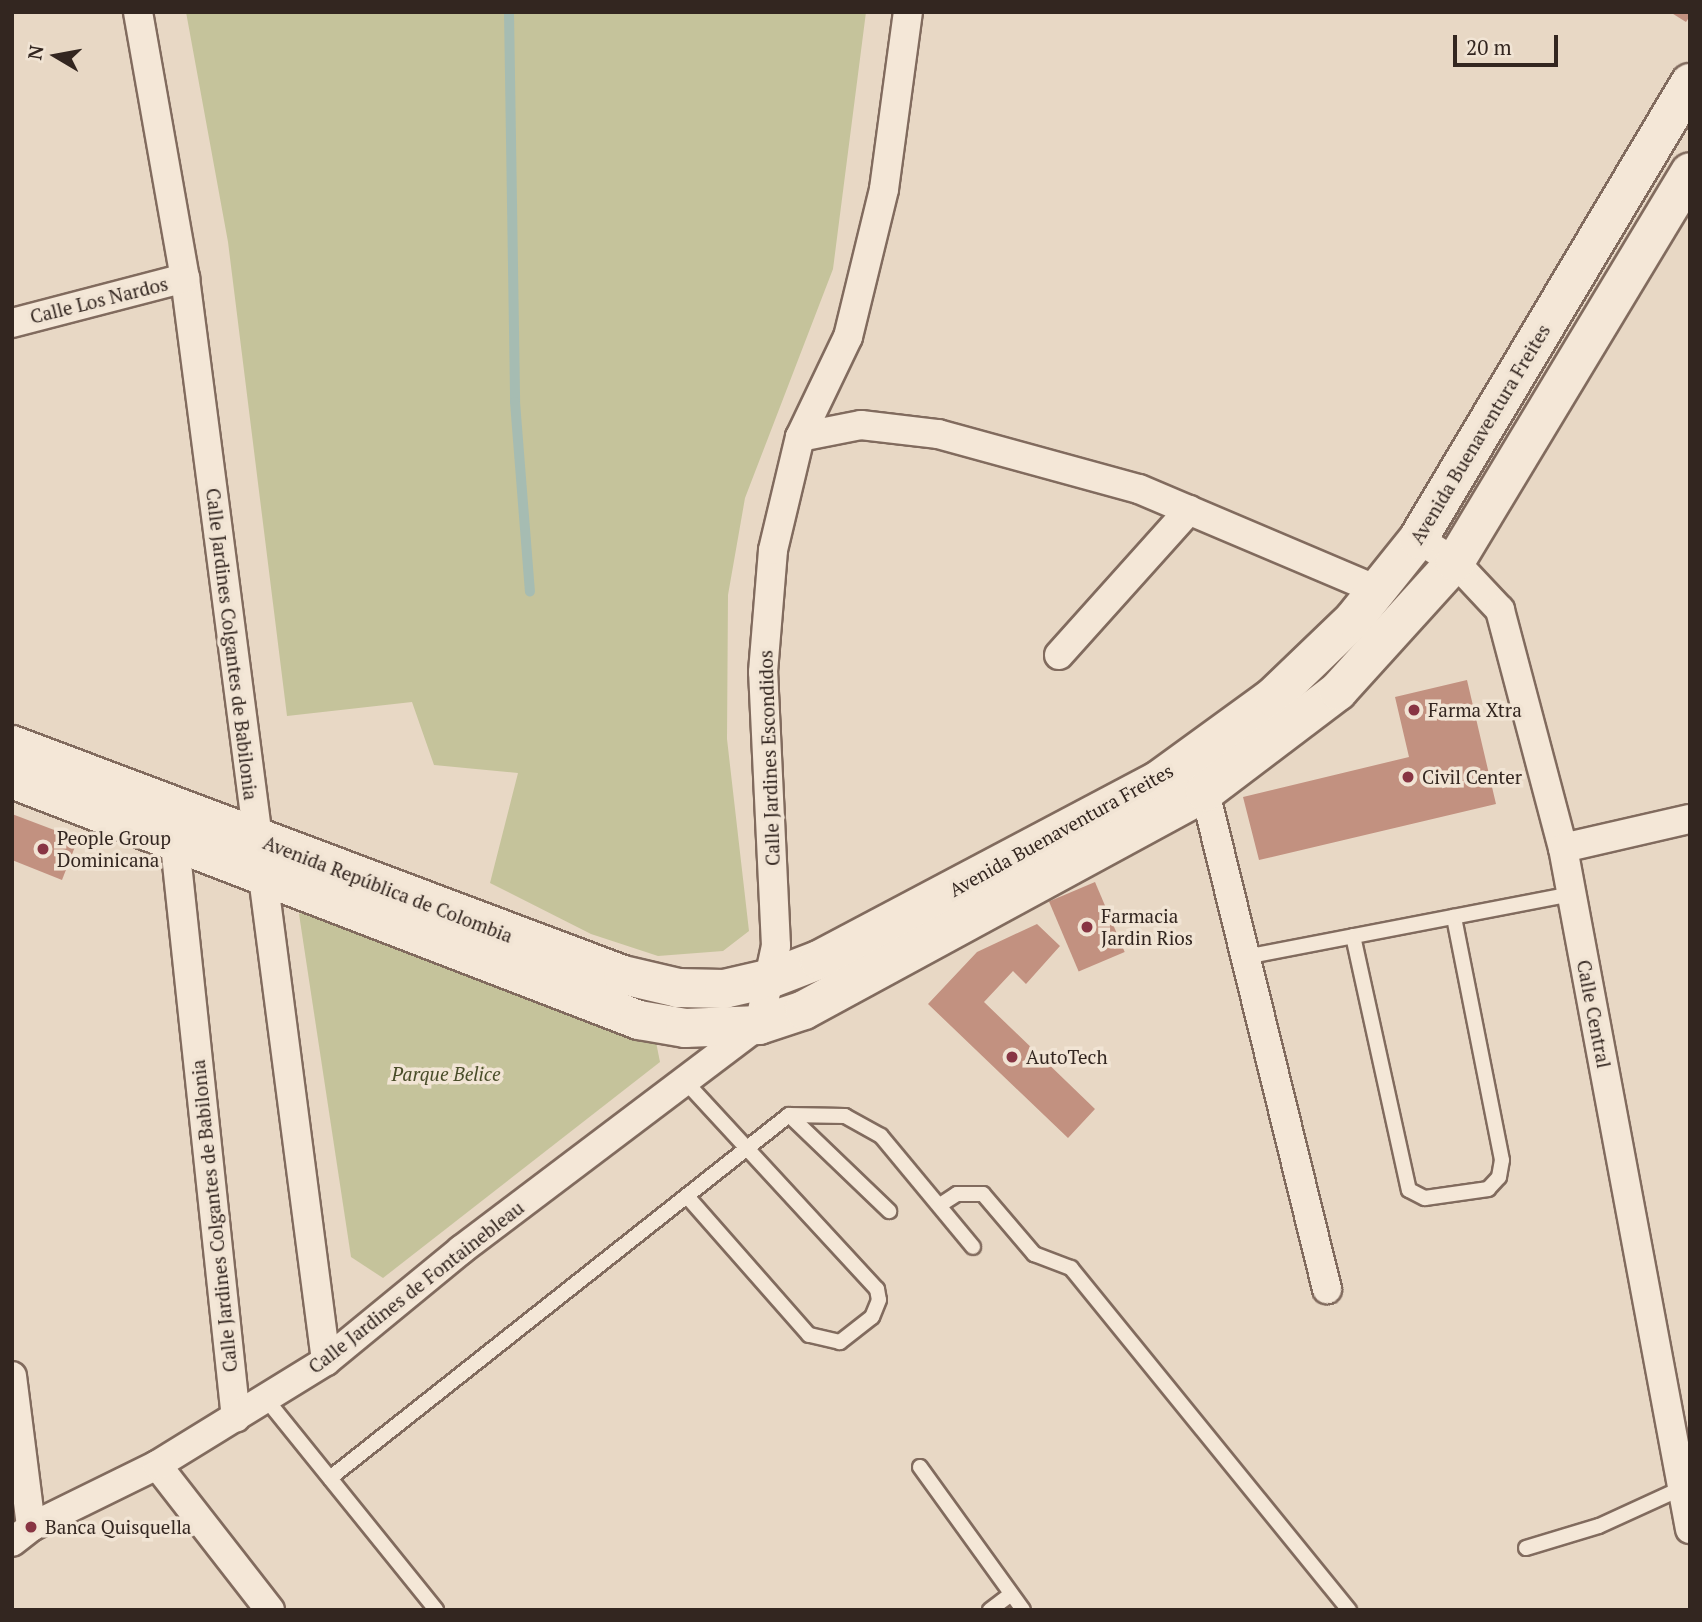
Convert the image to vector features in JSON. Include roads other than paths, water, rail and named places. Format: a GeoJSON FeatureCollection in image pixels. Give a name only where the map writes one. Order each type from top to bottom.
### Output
{"type":"FeatureCollection","features":[{"type":"Feature","properties":{"kind":"main road","name":"Avenida Buenaventura Freites"},"geometry":{"type":"LineString","coordinates":[[772,978],[819,960],[1159,780],[1273,696],[1354,619],[1418,539],[1690,83]]}},
{"type":"Feature","properties":{"kind":"main road","name":"Avenida Buenaventura Freites"},"geometry":{"type":"LineString","coordinates":[[759,1025],[804,1010],[1205,792],[1338,691],[1455,562],[1690,172]]}},
{"type":"Feature","properties":{"kind":"main road","name":"Avenida República de Colombia"},"geometry":{"type":"LineString","coordinates":[[12,745],[172,824]]}},
{"type":"Feature","properties":{"kind":"main road","name":"Avenida República de Colombia"},"geometry":{"type":"LineString","coordinates":[[12,779],[172,824],[623,975],[678,988],[724,989],[772,978]]}},
{"type":"Feature","properties":{"kind":"main road","name":"Avenida República de Colombia"},"geometry":{"type":"LineString","coordinates":[[258,855],[639,1020],[685,1028],[759,1025]]}},
{"type":"Feature","properties":{"kind":"street","name":"Calle Jardines Colgantes de Babilonia"},"geometry":{"type":"LineString","coordinates":[[138,12],[185,278],[258,855],[326,1361]]}},
{"type":"Feature","properties":{"kind":"street","name":"Calle Jardines Escondidos"},"geometry":{"type":"LineString","coordinates":[[772,978],[776,946],[763,672],[773,550],[800,437],[848,337],[884,190],[908,12]]}},
{"type":"Feature","properties":{"kind":"street","name":"Calle Los Nardos"},"geometry":{"type":"LineString","coordinates":[[12,323],[185,278]]}},
{"type":"Feature","properties":{"kind":"street"},"geometry":{"type":"LineString","coordinates":[[800,437],[860,425],[938,434],[1139,489],[1377,590]]}},
{"type":"Feature","properties":{"kind":"street"},"geometry":{"type":"LineString","coordinates":[[1059,656],[1189,510]]}},
{"type":"Feature","properties":{"kind":"street","name":"Calle Central"},"geometry":{"type":"LineString","coordinates":[[1418,539],[1455,562],[1500,610],[1563,848],[1690,1530]]}},
{"type":"Feature","properties":{"kind":"street"},"geometry":{"type":"LineString","coordinates":[[1205,792],[1327,1289]]}},
{"type":"Feature","properties":{"kind":"street"},"geometry":{"type":"LineString","coordinates":[[1563,848],[1690,819]]}},
{"type":"Feature","properties":{"kind":"street","name":"Calle Jardines Colgantes de Babilonia"},"geometry":{"type":"LineString","coordinates":[[172,824],[236,1418]]}},
{"type":"Feature","properties":{"kind":"street"},"geometry":{"type":"LineString","coordinates":[[759,1025],[772,978]]}},
{"type":"Feature","properties":{"kind":"street","name":"Calle Jardines de Fontainebleau"},"geometry":{"type":"LineString","coordinates":[[22,1534],[157,1465],[326,1361],[683,1079],[759,1025]]}},
{"type":"Feature","properties":{"kind":"street"},"geometry":{"type":"LineString","coordinates":[[12,1376],[22,1534]]}},
{"type":"Feature","properties":{"kind":"street"},"geometry":{"type":"LineString","coordinates":[[157,1465],[270,1610]]}},
{"type":"Feature","properties":{"kind":"lane"},"geometry":{"type":"LineString","coordinates":[[1245,957],[1572,894]]}},
{"type":"Feature","properties":{"kind":"lane"},"geometry":{"type":"LineString","coordinates":[[1353,936],[1409,1191],[1425,1198],[1488,1189],[1499,1177],[1502,1160],[1454,917]]}},
{"type":"Feature","properties":{"kind":"lane"},"geometry":{"type":"LineString","coordinates":[[683,1079],[877,1289],[879,1300],[872,1317],[840,1342],[809,1335],[687,1196]]}},
{"type":"Feature","properties":{"kind":"lane"},"geometry":{"type":"LineString","coordinates":[[789,1115],[889,1211]]}},
{"type":"Feature","properties":{"kind":"lane"},"geometry":{"type":"LineString","coordinates":[[330,1478],[789,1115],[845,1116],[881,1136],[973,1248]]}},
{"type":"Feature","properties":{"kind":"lane"},"geometry":{"type":"LineString","coordinates":[[940,1205],[957,1194],[983,1194],[1034,1254],[1071,1268],[1349,1610]]}},
{"type":"Feature","properties":{"kind":"lane"},"geometry":{"type":"LineString","coordinates":[[266,1399],[436,1610]]}},
{"type":"Feature","properties":{"kind":"lane"},"geometry":{"type":"LineString","coordinates":[[920,1467],[1023,1610]]}},
{"type":"Feature","properties":{"kind":"lane"},"geometry":{"type":"LineString","coordinates":[[1526,1548],[1599,1526],[1682,1488]]}},
{"type":"Feature","properties":{"kind":"lane"},"geometry":{"type":"LineString","coordinates":[[990,1610],[1011,1594]]}},
{"type":"Feature","properties":{"kind":"waterway"},"geometry":{"type":"LineString","coordinates":[[509,12],[515,402],[530,591]]}},
{"type":"Feature","properties":{"kind":"place","name":"Farma Xtra"},"geometry":{"type":"Point","coordinates":[1414,710]}},
{"type":"Feature","properties":{"kind":"place","name":"Civil Center"},"geometry":{"type":"Point","coordinates":[1408,777]}},
{"type":"Feature","properties":{"kind":"place","name":"People Group Dominicana"},"geometry":{"type":"Point","coordinates":[43,849]}},
{"type":"Feature","properties":{"kind":"place","name":"Farmacia Jardin Rios"},"geometry":{"type":"Point","coordinates":[1087,927]}},
{"type":"Feature","properties":{"kind":"place","name":"AutoTech"},"geometry":{"type":"Point","coordinates":[1012,1057]}},
{"type":"Feature","properties":{"kind":"place","name":"Banca Quisquella"},"geometry":{"type":"Point","coordinates":[31,1527]}},
{"type":"Feature","properties":{"kind":"park label","name":"Parque Belice"},"geometry":{"type":"Point","coordinates":[446,1074]}}]}
